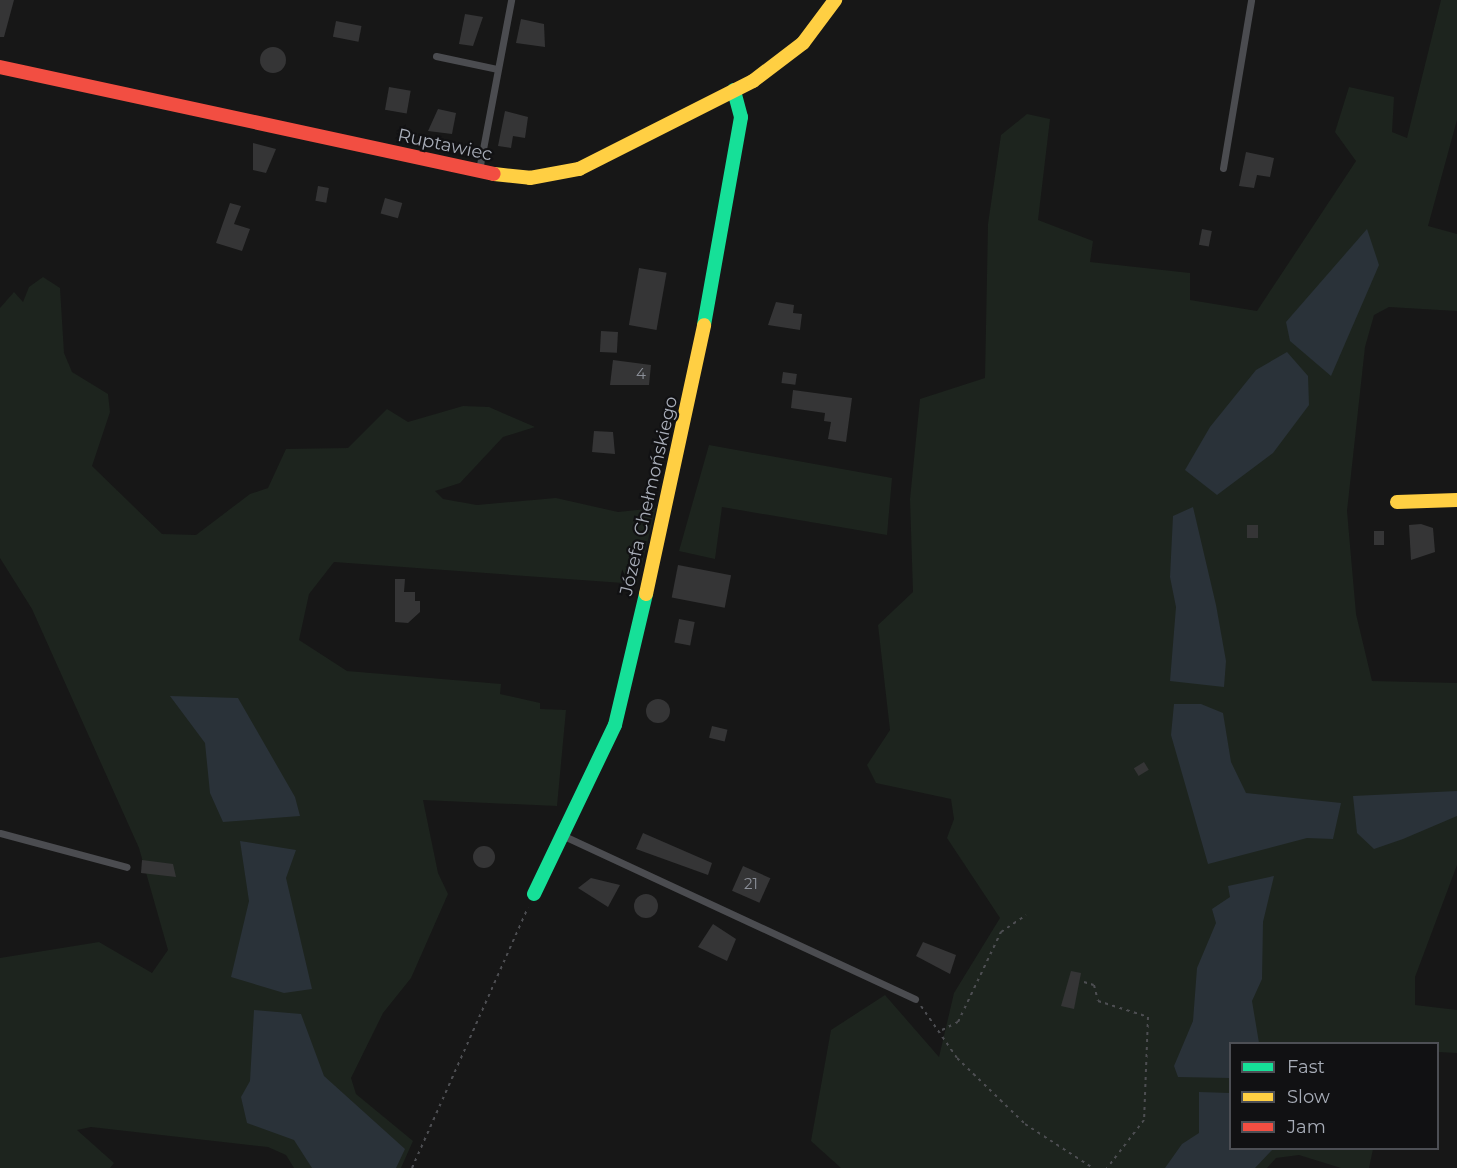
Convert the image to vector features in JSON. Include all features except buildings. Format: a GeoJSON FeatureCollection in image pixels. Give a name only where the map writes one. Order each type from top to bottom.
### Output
{"type":"FeatureCollection","features":[{"type":"Feature","properties":{"kind":"street","name":"Ruptawiec"},"geometry":{"type":"LineString","coordinates":[[0,67],[479,172],[530,178],[579,169],[734,90],[803,43],[835,0]]}},
{"type":"Feature","properties":{"kind":"street","name":"Józefa Chełmońskiego"},"geometry":{"type":"LineString","coordinates":[[534,893],[615,725],[683,441],[741,117],[734,90]]}},
{"type":"Feature","properties":{"kind":"street"},"geometry":{"type":"LineString","coordinates":[[1397,502],[1457,500]]}},
{"type":"Feature","properties":{"kind":"lane"},"geometry":{"type":"LineString","coordinates":[[479,172],[512,0]]}},
{"type":"Feature","properties":{"kind":"lane"},"geometry":{"type":"LineString","coordinates":[[1223,168],[1251,0]]}},
{"type":"Feature","properties":{"kind":"lane"},"geometry":{"type":"LineString","coordinates":[[436,56],[497,69]]}},
{"type":"Feature","properties":{"kind":"lane"},"geometry":{"type":"LineString","coordinates":[[0,833],[127,867]]}},
{"type":"Feature","properties":{"kind":"lane"},"geometry":{"type":"LineString","coordinates":[[563,836],[915,999]]}},
{"type":"Feature","properties":{"kind":"path"},"geometry":{"type":"LineString","coordinates":[[412,1168],[534,893]]}},
{"type":"Feature","properties":{"kind":"path"},"geometry":{"type":"LineString","coordinates":[[942,1030],[958,1022],[1001,933],[1026,915]]}},
{"type":"Feature","properties":{"kind":"path"},"geometry":{"type":"LineString","coordinates":[[1084,982],[1094,985],[1098,1001],[1148,1017],[1144,1120],[1107,1168]]}},
{"type":"Feature","properties":{"kind":"path"},"geometry":{"type":"LineString","coordinates":[[915,999],[942,1030],[957,1058],[1025,1124],[1093,1168]]}},
{"type":"Feature","properties":{"kind":"shaded area"},"geometry":{"type":"Polygon","coordinates":[[[1441,0],[1457,0],[1457,120],[1428,226],[1457,234],[1457,311],[1389,307],[1374,315],[1365,347],[1347,511],[1356,614],[1372,681],[1457,683],[1457,865],[1415,977],[1415,1005],[1457,1010],[1457,1053],[1439,1052],[1439,1042],[1229,1042],[1229,1150],[1373,1150],[1369,1168],[1341,1168],[1299,1155],[1276,1158],[1267,1168],[841,1168],[811,1141],[831,1030],[885,995],[939,1057],[954,993],[1000,918],[947,838],[954,819],[951,799],[876,783],[867,765],[890,730],[878,625],[913,592],[910,499],[920,399],[985,378],[988,224],[1001,135],[1027,114],[1050,119],[1038,220],[1093,241],[1090,262],[1190,273],[1190,300],[1257,311],[1356,161],[1335,132],[1349,87],[1394,97],[1392,132],[1407,138],[1441,0]]]}},
{"type":"Feature","properties":{"kind":"shaded area"},"geometry":{"type":"Polygon","coordinates":[[[1367,229],[1379,265],[1331,376],[1290,341],[1286,322],[1367,229]]]}},
{"type":"Feature","properties":{"kind":"shaded area"},"geometry":{"type":"Polygon","coordinates":[[[43,277],[60,288],[64,353],[72,372],[108,394],[110,412],[92,466],[162,534],[196,535],[250,494],[268,488],[286,449],[348,448],[387,409],[408,422],[463,406],[489,407],[535,427],[503,437],[460,483],[435,491],[443,499],[477,505],[556,498],[618,512],[656,508],[637,584],[334,562],[309,594],[299,640],[347,671],[501,684],[500,694],[540,703],[540,709],[566,710],[557,806],[423,800],[438,873],[448,894],[411,978],[383,1013],[351,1078],[356,1094],[413,1141],[401,1168],[294,1168],[286,1155],[268,1147],[91,1127],[77,1130],[114,1163],[110,1168],[0,1168],[0,958],[99,942],[152,973],[168,950],[139,848],[32,609],[0,558],[0,308],[14,292],[23,302],[29,287],[43,277]]]}},
{"type":"Feature","properties":{"kind":"shaded area"},"geometry":{"type":"Polygon","coordinates":[[[1287,352],[1308,376],[1309,405],[1273,453],[1217,495],[1185,470],[1210,427],[1256,370],[1287,352]]]}},
{"type":"Feature","properties":{"kind":"shaded area"},"geometry":{"type":"Polygon","coordinates":[[[709,445],[892,478],[887,535],[722,507],[715,559],[679,551],[709,445]]]}},
{"type":"Feature","properties":{"kind":"shaded area"},"geometry":{"type":"Polygon","coordinates":[[[1193,507],[1216,605],[1226,661],[1224,687],[1170,681],[1176,607],[1170,577],[1173,516],[1193,507]]]}},
{"type":"Feature","properties":{"kind":"shaded area"},"geometry":{"type":"Polygon","coordinates":[[[170,696],[238,698],[295,797],[300,816],[223,822],[210,793],[205,743],[170,696]]]}},
{"type":"Feature","properties":{"kind":"shaded area"},"geometry":{"type":"Polygon","coordinates":[[[1174,704],[1201,704],[1223,713],[1231,762],[1246,793],[1341,803],[1333,839],[1307,838],[1208,864],[1171,735],[1174,704]]]}},
{"type":"Feature","properties":{"kind":"shaded area"},"geometry":{"type":"Polygon","coordinates":[[[1457,791],[1457,816],[1403,839],[1374,849],[1357,833],[1353,796],[1457,791]]]}},
{"type":"Feature","properties":{"kind":"shaded area"},"geometry":{"type":"Polygon","coordinates":[[[240,841],[296,850],[286,878],[312,989],[284,993],[231,977],[249,901],[240,841]]]}},
{"type":"Feature","properties":{"kind":"shaded area"},"geometry":{"type":"Polygon","coordinates":[[[1274,876],[1263,922],[1262,979],[1252,1001],[1259,1042],[1229,1042],[1229,1078],[1178,1077],[1174,1066],[1193,1021],[1197,968],[1216,923],[1212,909],[1230,897],[1228,886],[1274,876]]]}},
{"type":"Feature","properties":{"kind":"shaded area"},"geometry":{"type":"Polygon","coordinates":[[[254,1010],[301,1014],[324,1076],[405,1149],[396,1168],[312,1168],[294,1140],[247,1123],[241,1097],[250,1081],[254,1010]]]}},
{"type":"Feature","properties":{"kind":"shaded area"},"geometry":{"type":"Polygon","coordinates":[[[1199,1092],[1229,1093],[1229,1150],[1272,1150],[1255,1168],[1165,1168],[1182,1144],[1199,1133],[1199,1092]]]}},
{"type":"Feature","properties":{"kind":"traffic: fast"},"geometry":{"type":"LineString","coordinates":[[704,325],[741,117],[734,90]]}},
{"type":"Feature","properties":{"kind":"traffic: fast"},"geometry":{"type":"LineString","coordinates":[[534,894],[615,725],[646,594]]}},
{"type":"Feature","properties":{"kind":"traffic: slow"},"geometry":{"type":"LineString","coordinates":[[494,174],[530,178],[579,169],[753,81],[803,43],[835,0]]}},
{"type":"Feature","properties":{"kind":"traffic: slow"},"geometry":{"type":"LineString","coordinates":[[646,594],[704,325]]}},
{"type":"Feature","properties":{"kind":"traffic: slow"},"geometry":{"type":"LineString","coordinates":[[1397,502],[1457,500]]}},
{"type":"Feature","properties":{"kind":"traffic: jam"},"geometry":{"type":"LineString","coordinates":[[0,67],[494,174]]}}]}
